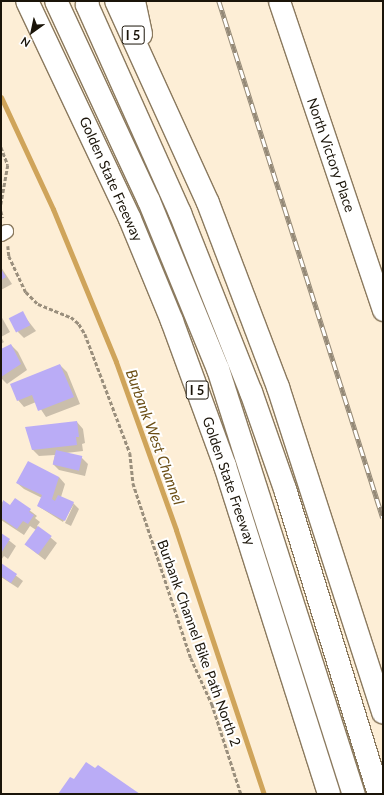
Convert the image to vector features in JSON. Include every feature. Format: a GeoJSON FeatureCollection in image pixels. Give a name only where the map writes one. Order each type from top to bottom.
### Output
{"type":"FeatureCollection","features":[{"type":"Feature","properties":{"kind":"highway","name":"Golden State Freeway"},"geometry":{"type":"LineString","coordinates":[[28,1],[130,219],[172,321],[225,466],[329,794]]}},
{"type":"Feature","properties":{"kind":"highway"},"geometry":{"type":"LineString","coordinates":[[56,1],[149,201],[218,369],[354,794]]}},
{"type":"Feature","properties":{"kind":"highway"},"geometry":{"type":"LineString","coordinates":[[88,1],[87,5],[180,212],[251,392],[285,489],[379,794]]}},
{"type":"Feature","properties":{"kind":"highway","name":"I 5"},"geometry":{"type":"LineString","coordinates":[[116,1],[149,68],[208,202],[278,387],[383,713]]}},
{"type":"Feature","properties":{"kind":"highway"},"geometry":{"type":"LineString","coordinates":[[134,1],[149,68]]}},
{"type":"Feature","properties":{"kind":"main road","name":"North Victory Place"},"geometry":{"type":"LineString","coordinates":[[279,1],[383,310]]}},
{"type":"Feature","properties":{"kind":"path"},"geometry":{"type":"LineString","coordinates":[[1,147],[8,165],[1,204]]}},
{"type":"Feature","properties":{"kind":"path","name":"Burbank Channel Bike Path North 2"},"geometry":{"type":"LineString","coordinates":[[1,210],[9,256],[26,292],[38,304],[71,317],[79,324],[85,334],[130,453],[133,483],[191,658],[212,704],[241,794]]}},
{"type":"Feature","properties":{"kind":"building"},"geometry":{"type":"Polygon","coordinates":[[[1,269],[6,277],[1,280],[1,269]]]}},
{"type":"Feature","properties":{"kind":"building"},"geometry":{"type":"Polygon","coordinates":[[[23,311],[30,325],[16,333],[9,318],[23,311]]]}},
{"type":"Feature","properties":{"kind":"building"},"geometry":{"type":"Polygon","coordinates":[[[11,344],[21,364],[1,377],[1,349],[11,344]]]}},
{"type":"Feature","properties":{"kind":"building"},"geometry":{"type":"Polygon","coordinates":[[[60,364],[74,397],[38,411],[32,395],[17,401],[10,384],[60,364]]]}},
{"type":"Feature","properties":{"kind":"building"},"geometry":{"type":"Polygon","coordinates":[[[77,421],[79,437],[76,437],[77,445],[32,450],[25,427],[77,421]]]}},
{"type":"Feature","properties":{"kind":"building"},"geometry":{"type":"Polygon","coordinates":[[[56,450],[82,456],[79,471],[53,465],[56,450]]]}},
{"type":"Feature","properties":{"kind":"building"},"geometry":{"type":"Polygon","coordinates":[[[28,461],[59,477],[52,499],[55,501],[58,495],[74,502],[65,521],[37,506],[42,495],[16,483],[28,461]]]}},
{"type":"Feature","properties":{"kind":"building"},"geometry":{"type":"Polygon","coordinates":[[[15,498],[31,509],[29,512],[34,515],[28,524],[23,521],[17,529],[1,518],[3,500],[10,505],[15,498]]]}},
{"type":"Feature","properties":{"kind":"building"},"geometry":{"type":"Polygon","coordinates":[[[38,526],[52,536],[38,555],[24,545],[38,526]]]}},
{"type":"Feature","properties":{"kind":"building"},"geometry":{"type":"Polygon","coordinates":[[[1,533],[10,539],[1,553],[1,533]]]}},
{"type":"Feature","properties":{"kind":"building"},"geometry":{"type":"Polygon","coordinates":[[[1,563],[17,574],[11,583],[1,576],[1,563]]]}},
{"type":"Feature","properties":{"kind":"building"},"geometry":{"type":"Polygon","coordinates":[[[86,762],[95,768],[98,765],[140,794],[58,794],[70,777],[74,779],[86,762]]]}},
{"type":"Feature","properties":{"kind":"waterway","name":"Burbank West Channel"},"geometry":{"type":"LineString","coordinates":[[1,97],[53,209],[116,362],[176,530],[264,794]]}},
{"type":"Feature","properties":{"kind":"railway"},"geometry":{"type":"LineString","coordinates":[[219,1],[383,518]]}}]}
